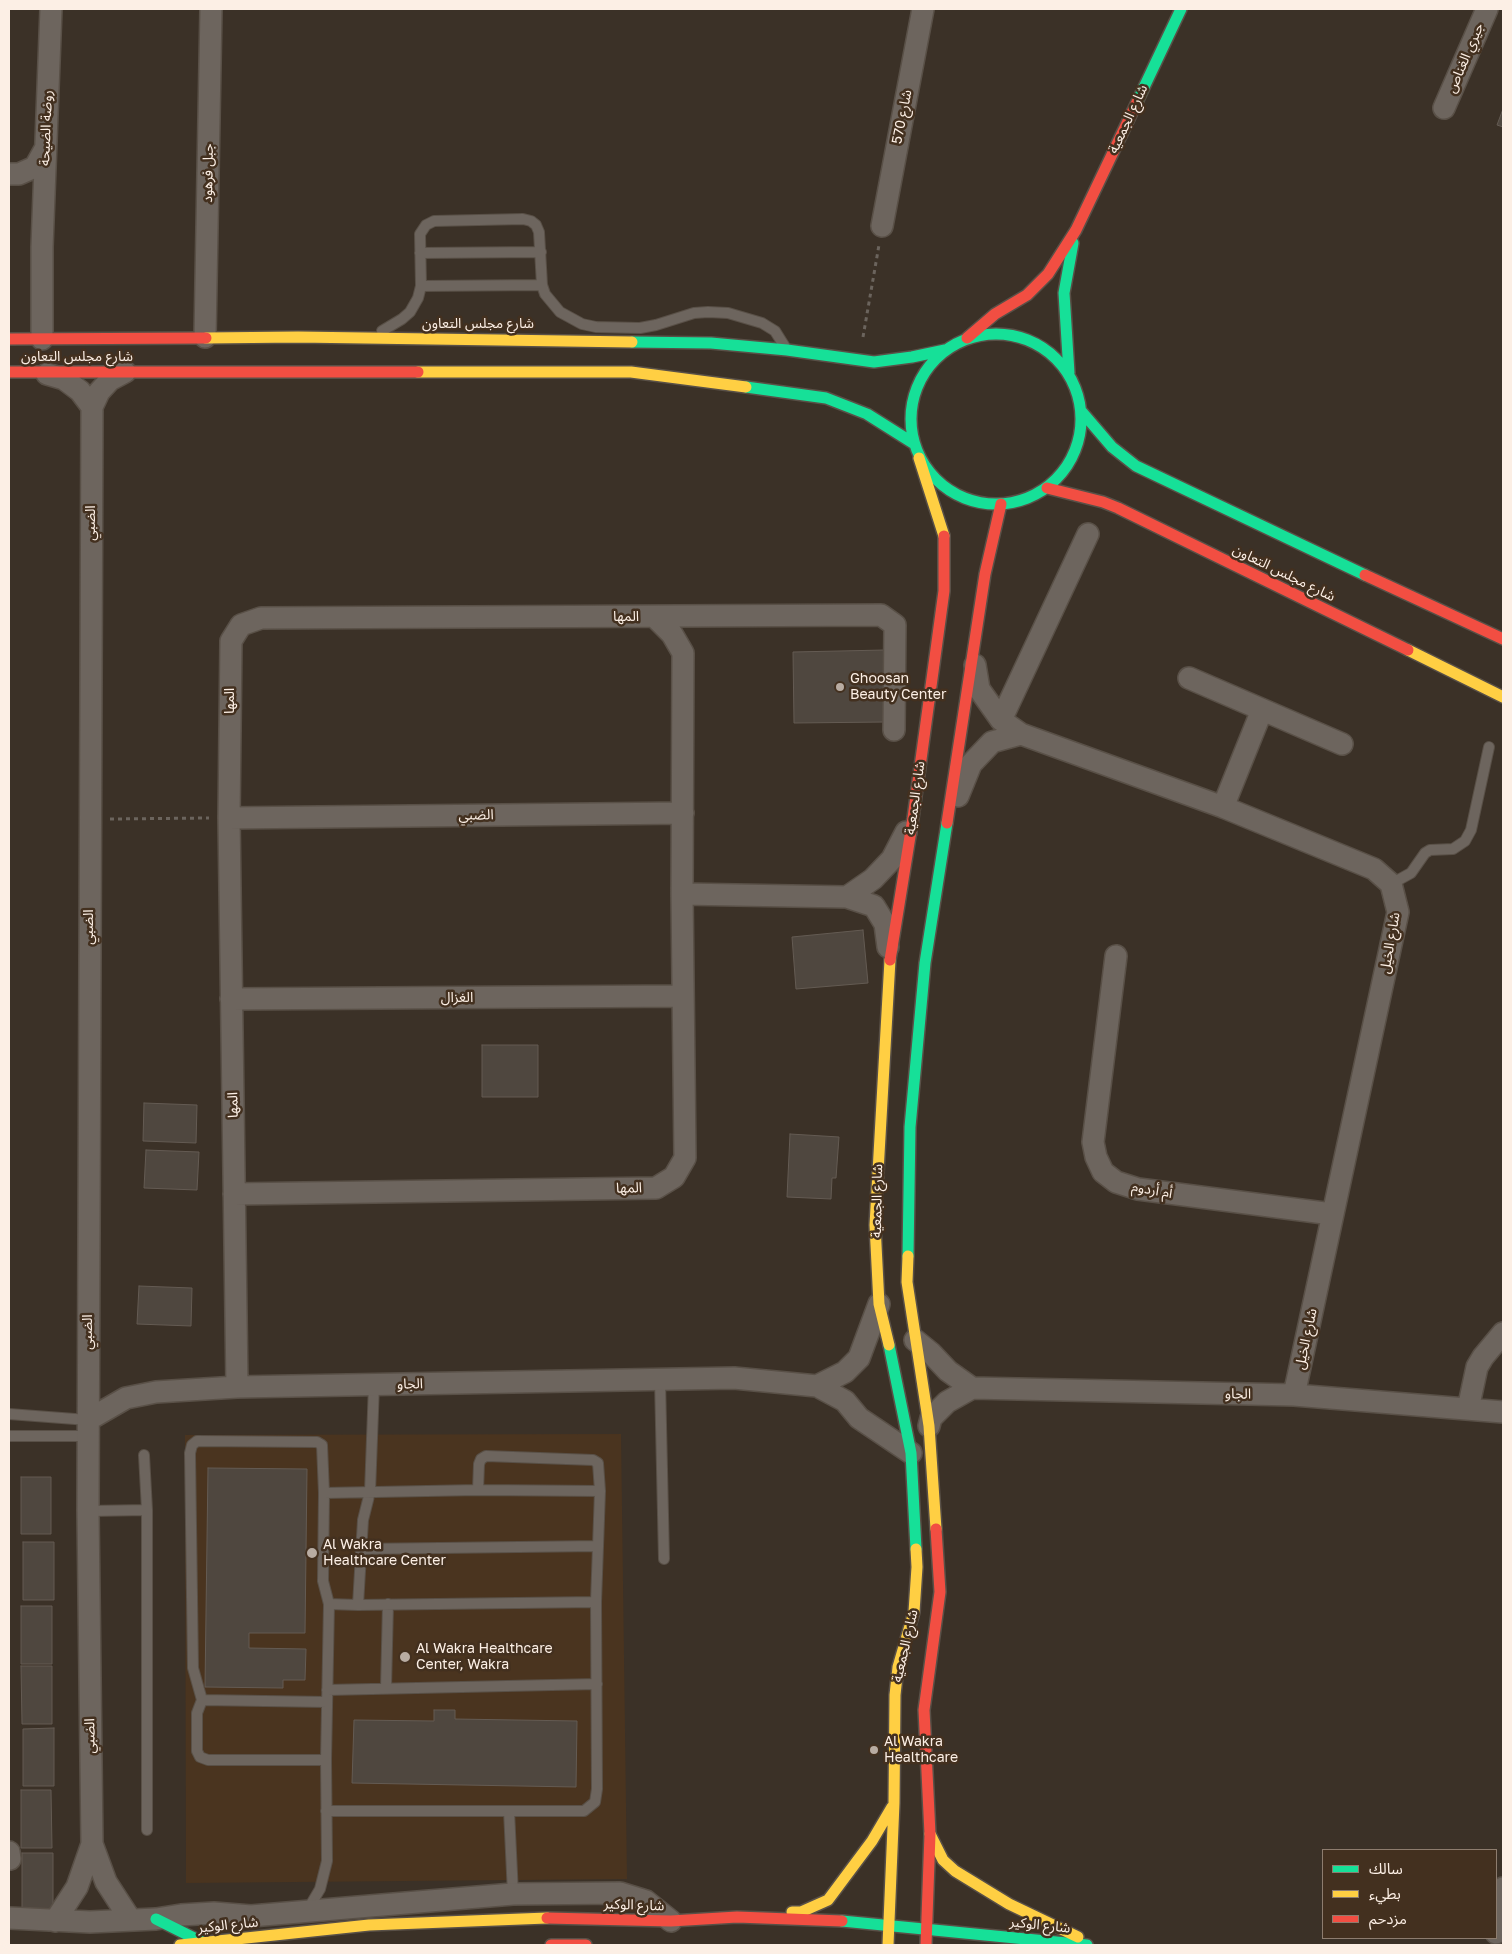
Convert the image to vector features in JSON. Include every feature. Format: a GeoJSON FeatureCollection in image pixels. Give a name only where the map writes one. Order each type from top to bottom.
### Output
{"type":"FeatureCollection","features":[{"type":"Feature","properties":{"kind":"main road","name":"شارع الجمعية"},"geometry":{"type":"LineString","coordinates":[[966,338],[995,314],[1027,295],[1048,274],[1076,230],[1181,9]]}},
{"type":"Feature","properties":{"kind":"main road","name":"شارع الجمعية"},"geometry":{"type":"LineString","coordinates":[[1069,373],[1064,293],[1076,230]]}},
{"type":"Feature","properties":{"kind":"main road"},"geometry":{"type":"LineString","coordinates":[[995,333],[1024,338],[1050,352],[1069,373],[1078,392],[1082,412],[1079,441],[1067,468],[1047,488],[1025,500],[1001,504],[976,502],[953,493],[934,478],[919,458],[913,442],[910,417],[914,391],[926,368],[944,350],[966,338],[995,333]]}},
{"type":"Feature","properties":{"kind":"main road","name":"شارع مجلس التعاون"},"geometry":{"type":"LineString","coordinates":[[9,339],[205,337],[711,343],[787,350],[874,362],[944,350]]}},
{"type":"Feature","properties":{"kind":"main road","name":"شارع مجلس التعاون"},"geometry":{"type":"LineString","coordinates":[[9,372],[630,372],[826,398],[866,414],[913,442]]}},
{"type":"Feature","properties":{"kind":"main road"},"geometry":{"type":"LineString","coordinates":[[1082,412],[1112,447],[1136,466],[1503,639]]}},
{"type":"Feature","properties":{"kind":"main road","name":"شارع الجمعية"},"geometry":{"type":"LineString","coordinates":[[888,1945],[901,1935],[891,1896],[895,1695],[898,1667],[914,1612],[917,1567],[911,1453],[897,1379],[879,1304],[875,1225],[890,957],[913,818],[944,591],[944,538],[919,458]]}},
{"type":"Feature","properties":{"kind":"main road","name":"شارع مجلس التعاون"},"geometry":{"type":"LineString","coordinates":[[1047,488],[1103,502],[1118,508],[1503,697]]}},
{"type":"Feature","properties":{"kind":"main road","name":"شارع الجمعية"},"geometry":{"type":"LineString","coordinates":[[926,1945],[930,1834],[924,1710],[940,1592],[929,1426],[908,1282],[910,1127],[925,963],[985,574],[1001,504]]}},
{"type":"Feature","properties":{"kind":"main road"},"geometry":{"type":"LineString","coordinates":[[737,1917],[801,1912],[828,1900],[872,1841],[894,1803]]}},
{"type":"Feature","properties":{"kind":"main road"},"geometry":{"type":"LineString","coordinates":[[930,1834],[943,1860],[955,1871],[1009,1904],[1096,1945]]}},
{"type":"Feature","properties":{"kind":"main road","name":"شارع الوكير"},"geometry":{"type":"LineString","coordinates":[[180,1945],[369,1925],[551,1918],[672,1921],[737,1917],[854,1921],[901,1935],[927,1928],[1088,1945]]}},
{"type":"Feature","properties":{"kind":"main road"},"geometry":{"type":"LineString","coordinates":[[156,1919],[204,1943]]}},
{"type":"Feature","properties":{"kind":"main road"},"geometry":{"type":"LineString","coordinates":[[901,1935],[927,1928]]}},
{"type":"Feature","properties":{"kind":"main road"},"geometry":{"type":"LineString","coordinates":[[551,1945],[586,1945]]}},
{"type":"Feature","properties":{"kind":"street","name":"روضة الضيحة"},"geometry":{"type":"LineString","coordinates":[[42,339],[42,247],[51,9]]}},
{"type":"Feature","properties":{"kind":"street","name":"جبل فرهود"},"geometry":{"type":"LineString","coordinates":[[205,337],[211,9]]}},
{"type":"Feature","properties":{"kind":"street","name":"شارع 570"},"geometry":{"type":"LineString","coordinates":[[882,226],[922,9]]}},
{"type":"Feature","properties":{"kind":"street","name":"جيري الغناص"},"geometry":{"type":"LineString","coordinates":[[1444,108],[1487,9]]}},
{"type":"Feature","properties":{"kind":"street"},"geometry":{"type":"LineString","coordinates":[[9,174],[19,174],[35,167],[45,149]]}},
{"type":"Feature","properties":{"kind":"street"},"geometry":{"type":"LineString","coordinates":[[45,373],[64,379],[80,391],[92,407],[99,392],[110,380],[125,372]]}},
{"type":"Feature","properties":{"kind":"street","name":"الضبي"},"geometry":{"type":"LineString","coordinates":[[92,407],[89,819],[88,1511],[92,1844],[106,1882],[130,1919]]}},
{"type":"Feature","properties":{"kind":"street"},"geometry":{"type":"LineString","coordinates":[[1000,720],[1088,534]]}},
{"type":"Feature","properties":{"kind":"street","name":"المها"},"geometry":{"type":"LineString","coordinates":[[238,1388],[229,818],[231,641],[241,625],[261,618],[882,615],[895,625],[894,730]]}},
{"type":"Feature","properties":{"kind":"street","name":"المها"},"geometry":{"type":"LineString","coordinates":[[234,1194],[656,1188],[674,1177],[685,1158],[682,894],[683,653],[672,634],[655,617]]}},
{"type":"Feature","properties":{"kind":"street"},"geometry":{"type":"LineString","coordinates":[[973,652],[979,689],[1000,720],[1020,734],[1223,807],[1374,869],[1391,884]]}},
{"type":"Feature","properties":{"kind":"street"},"geometry":{"type":"LineString","coordinates":[[1189,678],[1342,744]]}},
{"type":"Feature","properties":{"kind":"street"},"geometry":{"type":"LineString","coordinates":[[1223,807],[1262,710]]}},
{"type":"Feature","properties":{"kind":"street"},"geometry":{"type":"LineString","coordinates":[[945,829],[971,764],[992,742],[1020,734]]}},
{"type":"Feature","properties":{"kind":"street","name":"الضبي"},"geometry":{"type":"LineString","coordinates":[[229,818],[682,813]]}},
{"type":"Feature","properties":{"kind":"street"},"geometry":{"type":"LineString","coordinates":[[847,897],[873,880],[892,859],[913,818]]}},
{"type":"Feature","properties":{"kind":"street","name":"شارع الخيل"},"geometry":{"type":"LineString","coordinates":[[1294,1395],[1398,912],[1391,884]]}},
{"type":"Feature","properties":{"kind":"street"},"geometry":{"type":"LineString","coordinates":[[682,894],[847,897],[874,906],[885,924],[890,957]]}},
{"type":"Feature","properties":{"kind":"street","name":"أم أردوم"},"geometry":{"type":"LineString","coordinates":[[1116,956],[1094,1142],[1096,1157],[1103,1172],[1116,1182],[1138,1189],[1332,1214]]}},
{"type":"Feature","properties":{"kind":"street","name":"الغزال"},"geometry":{"type":"LineString","coordinates":[[231,999],[683,996]]}},
{"type":"Feature","properties":{"kind":"street"},"geometry":{"type":"LineString","coordinates":[[817,1386],[845,1372],[859,1358],[879,1304]]}},
{"type":"Feature","properties":{"kind":"street"},"geometry":{"type":"LineString","coordinates":[[1468,1409],[1477,1368],[1483,1357],[1503,1333]]}},
{"type":"Feature","properties":{"kind":"street"},"geometry":{"type":"LineString","coordinates":[[915,1340],[948,1371],[972,1388],[947,1402],[931,1418],[929,1426]]}},
{"type":"Feature","properties":{"kind":"street","name":"الجاو"},"geometry":{"type":"LineString","coordinates":[[89,1428],[114,1404],[140,1394],[238,1388],[734,1378],[817,1386],[845,1401],[859,1418],[911,1453]]}},
{"type":"Feature","properties":{"kind":"street","name":"الجاو"},"geometry":{"type":"LineString","coordinates":[[972,1388],[1294,1395],[1503,1412]]}},
{"type":"Feature","properties":{"kind":"street","name":"الضبي"},"geometry":{"type":"LineString","coordinates":[[55,1921],[77,1887],[92,1844]]}},
{"type":"Feature","properties":{"kind":"street"},"geometry":{"type":"LineString","coordinates":[[1497,1927],[1503,1888]]}},
{"type":"Feature","properties":{"kind":"street"},"geometry":{"type":"LineString","coordinates":[[9,1918],[90,1922],[156,1919],[181,1915],[250,1916],[513,1894],[620,1893],[646,1901],[672,1921]]}},
{"type":"Feature","properties":{"kind":"lane"},"geometry":{"type":"LineString","coordinates":[[368,338],[392,326],[410,312],[418,298],[421,286],[420,234],[426,225],[434,221],[524,219],[531,221],[538,228],[542,285],[545,294],[560,312],[582,324],[596,327],[640,328],[694,313],[728,313],[762,323],[776,331],[787,350]]}},
{"type":"Feature","properties":{"kind":"lane"},"geometry":{"type":"LineString","coordinates":[[420,253],[541,252]]}},
{"type":"Feature","properties":{"kind":"lane"},"geometry":{"type":"LineString","coordinates":[[421,286],[542,285]]}},
{"type":"Feature","properties":{"kind":"lane"},"geometry":{"type":"LineString","coordinates":[[1391,884],[1411,873],[1425,853],[1430,850],[1453,848],[1465,841],[1471,830],[1489,747]]}},
{"type":"Feature","properties":{"kind":"lane"},"geometry":{"type":"LineString","coordinates":[[660,1380],[664,1559]]}},
{"type":"Feature","properties":{"kind":"lane"},"geometry":{"type":"LineString","coordinates":[[358,1605],[363,1520],[370,1492],[374,1385]]}},
{"type":"Feature","properties":{"kind":"lane"},"geometry":{"type":"LineString","coordinates":[[9,1414],[89,1428]]}},
{"type":"Feature","properties":{"kind":"lane"},"geometry":{"type":"LineString","coordinates":[[9,1436],[89,1428]]}},
{"type":"Feature","properties":{"kind":"lane"},"geometry":{"type":"LineString","coordinates":[[307,1911],[320,1889],[327,1861],[328,1604],[323,1581],[324,1493],[322,1446],[317,1442],[198,1441],[192,1445],[190,1462],[193,1668],[202,1700],[197,1713],[196,1751],[200,1756],[208,1760],[326,1760]]}},
{"type":"Feature","properties":{"kind":"lane"},"geometry":{"type":"LineString","coordinates":[[144,1455],[147,1510],[146,1830]]}},
{"type":"Feature","properties":{"kind":"lane"},"geometry":{"type":"LineString","coordinates":[[326,1811],[584,1811],[595,1802],[597,1789],[596,1602],[600,1490],[598,1463],[593,1460],[486,1456],[481,1459],[479,1464],[478,1490]]}},
{"type":"Feature","properties":{"kind":"lane"},"geometry":{"type":"LineString","coordinates":[[324,1493],[600,1490]]}},
{"type":"Feature","properties":{"kind":"lane"},"geometry":{"type":"LineString","coordinates":[[88,1511],[147,1510]]}},
{"type":"Feature","properties":{"kind":"lane"},"geometry":{"type":"LineString","coordinates":[[360,1549],[598,1546]]}},
{"type":"Feature","properties":{"kind":"lane"},"geometry":{"type":"LineString","coordinates":[[328,1604],[596,1602]]}},
{"type":"Feature","properties":{"kind":"lane"},"geometry":{"type":"LineString","coordinates":[[386,1688],[388,1604]]}},
{"type":"Feature","properties":{"kind":"lane"},"geometry":{"type":"LineString","coordinates":[[327,1690],[597,1684]]}},
{"type":"Feature","properties":{"kind":"lane"},"geometry":{"type":"LineString","coordinates":[[202,1700],[327,1702]]}},
{"type":"Feature","properties":{"kind":"lane"},"geometry":{"type":"LineString","coordinates":[[509,1811],[513,1894]]}},
{"type":"Feature","properties":{"kind":"path"},"geometry":{"type":"LineString","coordinates":[[859,360],[882,226]]}},
{"type":"Feature","properties":{"kind":"path"},"geometry":{"type":"LineString","coordinates":[[89,819],[229,818]]}},
{"type":"Feature","properties":{"kind":"shaded area","name":"Al Wakra Healthcare Center, Wakra"},"geometry":{"type":"Polygon","coordinates":[[[621,1434],[627,1879],[186,1883],[185,1435],[621,1434]]]}},
{"type":"Feature","properties":{"kind":"building"},"geometry":{"type":"Polygon","coordinates":[[[1503,109],[1503,127],[1497,125],[1503,109]]]}},
{"type":"Feature","properties":{"kind":"building","name":"Ghoosan Beauty Center"},"geometry":{"type":"Polygon","coordinates":[[[885,650],[886,722],[794,723],[793,652],[885,650]]]}},
{"type":"Feature","properties":{"kind":"building"},"geometry":{"type":"Polygon","coordinates":[[[863,930],[868,983],[796,989],[792,937],[863,930]]]}},
{"type":"Feature","properties":{"kind":"building"},"geometry":{"type":"Polygon","coordinates":[[[482,1045],[538,1045],[538,1097],[482,1097],[482,1045]]]}},
{"type":"Feature","properties":{"kind":"building"},"geometry":{"type":"Polygon","coordinates":[[[144,1103],[197,1105],[196,1143],[143,1141],[144,1103]]]}},
{"type":"Feature","properties":{"kind":"building"},"geometry":{"type":"Polygon","coordinates":[[[790,1134],[839,1137],[836,1178],[832,1178],[831,1199],[787,1197],[790,1134]]]}},
{"type":"Feature","properties":{"kind":"building"},"geometry":{"type":"Polygon","coordinates":[[[146,1150],[199,1152],[197,1190],[144,1188],[146,1150]]]}},
{"type":"Feature","properties":{"kind":"building"},"geometry":{"type":"Polygon","coordinates":[[[139,1286],[192,1288],[191,1326],[137,1324],[139,1286]]]}},
{"type":"Feature","properties":{"kind":"building"},"geometry":{"type":"Polygon","coordinates":[[[208,1468],[307,1469],[305,1633],[249,1633],[249,1648],[306,1649],[305,1680],[283,1680],[283,1688],[205,1687],[208,1468]]]}},
{"type":"Feature","properties":{"kind":"building"},"geometry":{"type":"Polygon","coordinates":[[[21,1477],[51,1477],[51,1534],[21,1534],[21,1477]]]}},
{"type":"Feature","properties":{"kind":"building"},"geometry":{"type":"Polygon","coordinates":[[[23,1542],[54,1542],[54,1600],[23,1600],[23,1542]]]}},
{"type":"Feature","properties":{"kind":"building"},"geometry":{"type":"Polygon","coordinates":[[[21,1606],[52,1606],[52,1664],[21,1664],[21,1606]]]}},
{"type":"Feature","properties":{"kind":"building"},"geometry":{"type":"Polygon","coordinates":[[[21,1666],[52,1666],[52,1724],[22,1724],[21,1666]]]}},
{"type":"Feature","properties":{"kind":"building"},"geometry":{"type":"Polygon","coordinates":[[[434,1710],[455,1710],[455,1719],[577,1721],[576,1787],[352,1783],[354,1720],[434,1721],[434,1710]]]}},
{"type":"Feature","properties":{"kind":"building"},"geometry":{"type":"Polygon","coordinates":[[[54,1728],[54,1786],[23,1786],[23,1729],[54,1728]]]}},
{"type":"Feature","properties":{"kind":"building"},"geometry":{"type":"Polygon","coordinates":[[[21,1790],[51,1790],[52,1848],[21,1848],[21,1790]]]}},
{"type":"Feature","properties":{"kind":"building"},"geometry":{"type":"Polygon","coordinates":[[[22,1853],[53,1853],[53,1911],[22,1911],[22,1853]]]}},
{"type":"Feature","properties":{"kind":"traffic: fast"},"geometry":{"type":"LineString","coordinates":[[1138,100],[1181,9]]}},
{"type":"Feature","properties":{"kind":"traffic: fast"},"geometry":{"type":"LineString","coordinates":[[1069,373],[1064,293],[1073,243]]}},
{"type":"Feature","properties":{"kind":"traffic: fast"},"geometry":{"type":"LineString","coordinates":[[1004,334],[1029,340],[1050,353],[1062,365],[1078,394],[1081,419],[1080,436],[1075,452],[1062,473],[1050,485],[1021,501],[988,504],[963,498],[942,485],[930,473],[914,444],[911,411],[917,386],[930,365],[942,353],[971,337],[1004,334]]}},
{"type":"Feature","properties":{"kind":"traffic: fast"},"geometry":{"type":"LineString","coordinates":[[632,342],[711,343],[787,350],[874,362],[945,350]]}},
{"type":"Feature","properties":{"kind":"traffic: fast"},"geometry":{"type":"LineString","coordinates":[[746,387],[826,398],[867,414],[913,443]]}},
{"type":"Feature","properties":{"kind":"traffic: fast"},"geometry":{"type":"LineString","coordinates":[[1082,412],[1112,447],[1136,466],[1365,575]]}},
{"type":"Feature","properties":{"kind":"traffic: fast"},"geometry":{"type":"LineString","coordinates":[[908,1256],[910,1127],[925,963],[947,823]]}},
{"type":"Feature","properties":{"kind":"traffic: fast"},"geometry":{"type":"LineString","coordinates":[[889,1345],[911,1453],[916,1549]]}},
{"type":"Feature","properties":{"kind":"traffic: fast"},"geometry":{"type":"LineString","coordinates":[[156,1919],[204,1943]]}},
{"type":"Feature","properties":{"kind":"traffic: fast"},"geometry":{"type":"LineString","coordinates":[[842,1921],[1087,1945]]}},
{"type":"Feature","properties":{"kind":"traffic: slow"},"geometry":{"type":"LineString","coordinates":[[206,338],[298,337],[632,342]]}},
{"type":"Feature","properties":{"kind":"traffic: slow"},"geometry":{"type":"LineString","coordinates":[[418,372],[631,372],[746,387]]}},
{"type":"Feature","properties":{"kind":"traffic: slow"},"geometry":{"type":"LineString","coordinates":[[919,458],[944,536]]}},
{"type":"Feature","properties":{"kind":"traffic: slow"},"geometry":{"type":"LineString","coordinates":[[1408,650],[1503,697]]}},
{"type":"Feature","properties":{"kind":"traffic: slow"},"geometry":{"type":"LineString","coordinates":[[889,1345],[879,1304],[875,1225],[890,960]]}},
{"type":"Feature","properties":{"kind":"traffic: slow"},"geometry":{"type":"LineString","coordinates":[[908,1256],[907,1282],[929,1426],[936,1529]]}},
{"type":"Feature","properties":{"kind":"traffic: slow"},"geometry":{"type":"LineString","coordinates":[[888,1945],[894,1803],[895,1695],[898,1667],[914,1612],[917,1567],[916,1549]]}},
{"type":"Feature","properties":{"kind":"traffic: slow"},"geometry":{"type":"LineString","coordinates":[[792,1912],[801,1912],[828,1900],[872,1841],[892,1807]]}},
{"type":"Feature","properties":{"kind":"traffic: slow"},"geometry":{"type":"LineString","coordinates":[[930,1834],[943,1860],[955,1871],[1009,1904],[1078,1937]]}},
{"type":"Feature","properties":{"kind":"traffic: slow"},"geometry":{"type":"LineString","coordinates":[[180,1945],[369,1925],[547,1918]]}},
{"type":"Feature","properties":{"kind":"traffic: jam"},"geometry":{"type":"LineString","coordinates":[[967,338],[995,314],[1027,295],[1048,274],[1076,230],[1138,100]]}},
{"type":"Feature","properties":{"kind":"traffic: jam"},"geometry":{"type":"LineString","coordinates":[[9,339],[206,338]]}},
{"type":"Feature","properties":{"kind":"traffic: jam"},"geometry":{"type":"LineString","coordinates":[[9,372],[418,372]]}},
{"type":"Feature","properties":{"kind":"traffic: jam"},"geometry":{"type":"LineString","coordinates":[[1047,488],[1103,502],[1118,508],[1408,650]]}},
{"type":"Feature","properties":{"kind":"traffic: jam"},"geometry":{"type":"LineString","coordinates":[[947,823],[985,574],[1001,504]]}},
{"type":"Feature","properties":{"kind":"traffic: jam"},"geometry":{"type":"LineString","coordinates":[[890,960],[913,818],[944,591],[944,536]]}},
{"type":"Feature","properties":{"kind":"traffic: jam"},"geometry":{"type":"LineString","coordinates":[[1365,575],[1503,639]]}},
{"type":"Feature","properties":{"kind":"traffic: jam"},"geometry":{"type":"LineString","coordinates":[[926,1945],[930,1834],[924,1710],[940,1592],[936,1529]]}},
{"type":"Feature","properties":{"kind":"traffic: jam"},"geometry":{"type":"LineString","coordinates":[[547,1918],[671,1921],[737,1917],[842,1921]]}},
{"type":"Feature","properties":{"kind":"traffic: jam"},"geometry":{"type":"LineString","coordinates":[[551,1945],[586,1945]]}},
{"type":"Feature","properties":{"kind":"place","name":"Ghoosan Beauty Center"},"geometry":{"type":"Point","coordinates":[840,687]}},
{"type":"Feature","properties":{"kind":"place","name":"Al Wakra Healthcare Center"},"geometry":{"type":"Point","coordinates":[312,1553]}},
{"type":"Feature","properties":{"kind":"place","name":"Al Wakra Healthcare Center, Wakra"},"geometry":{"type":"Point","coordinates":[405,1657]}},
{"type":"Feature","properties":{"kind":"place","name":"Al Wakra Healthcare"},"geometry":{"type":"Point","coordinates":[874,1750]}}]}
